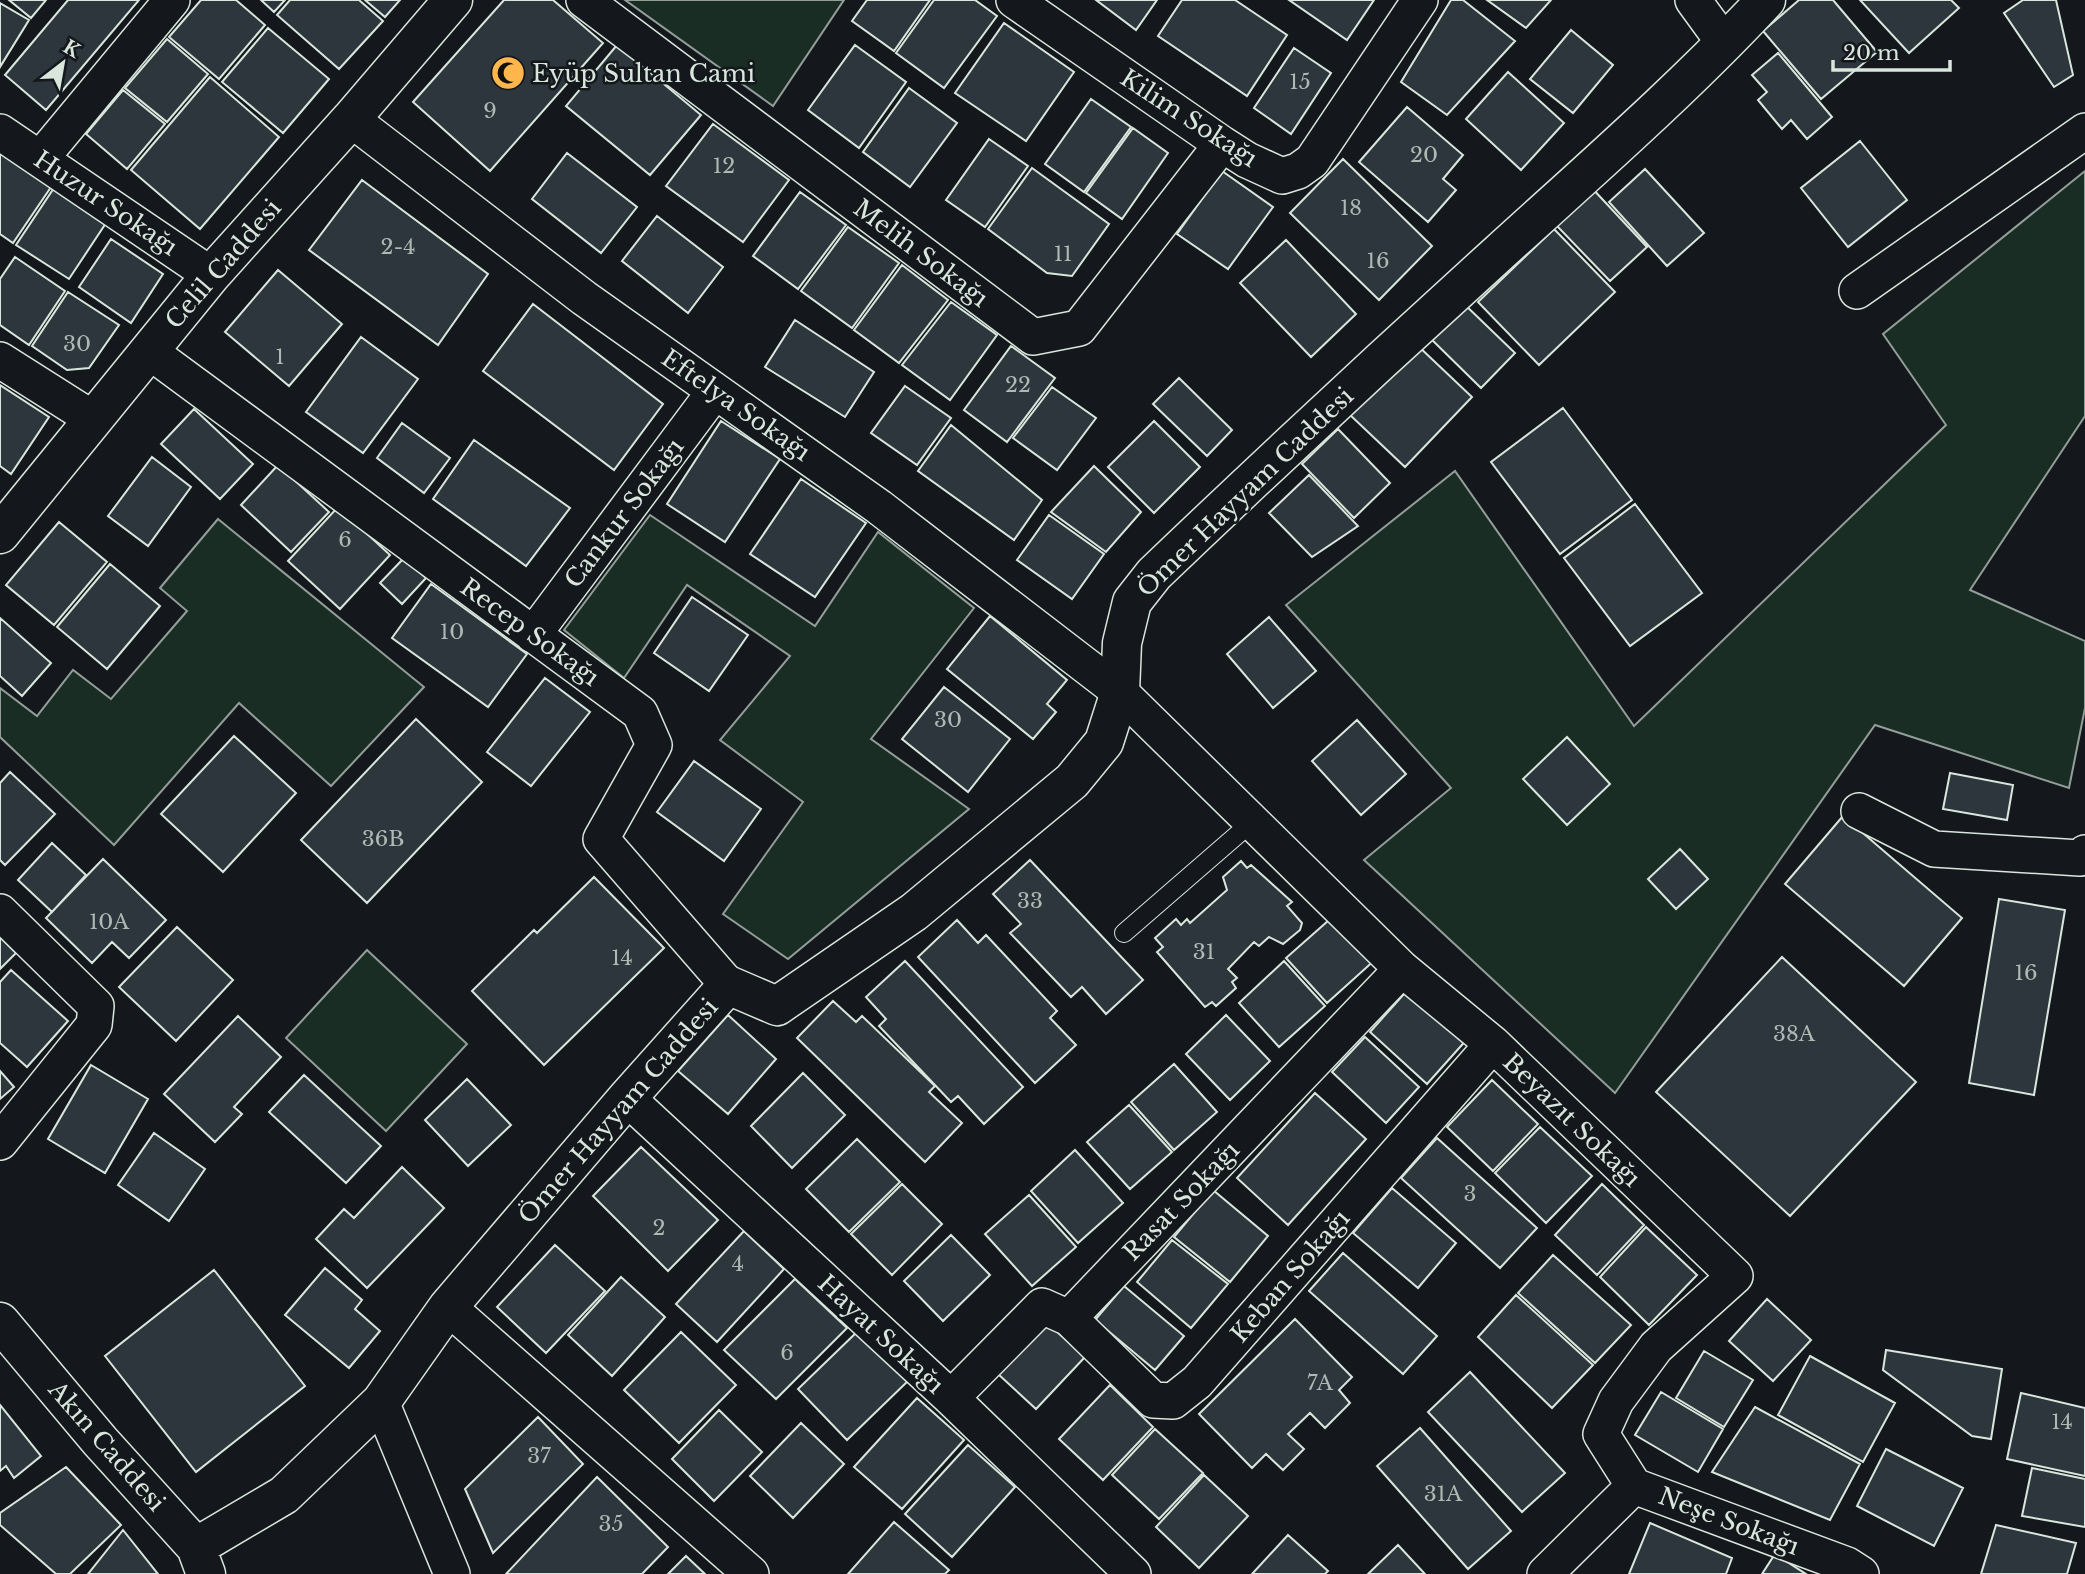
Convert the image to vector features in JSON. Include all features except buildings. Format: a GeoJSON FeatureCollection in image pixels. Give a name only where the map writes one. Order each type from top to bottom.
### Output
{"type":"FeatureCollection","features":[{"type":"Feature","properties":{"kind":"street"},"geometry":{"type":"LineString","coordinates":[[41,158],[172,0]]}},
{"type":"Feature","properties":{"kind":"street","name":"Celil Caddesi"},"geometry":{"type":"LineString","coordinates":[[0,534],[211,275],[453,0]]}},
{"type":"Feature","properties":{"kind":"street","name":"Melih Sokağı"},"geometry":{"type":"LineString","coordinates":[[584,0],[1032,337],[1079,328],[1222,144]]}},
{"type":"Feature","properties":{"kind":"street","name":"Kilim Sokağı"},"geometry":{"type":"LineString","coordinates":[[1014,0],[1222,144],[1282,176],[1298,171],[1312,161],[1420,0]]}},
{"type":"Feature","properties":{"kind":"street"},"geometry":{"type":"LineString","coordinates":[[1693,0],[1725,44]]}},
{"type":"Feature","properties":{"kind":"street","name":"Ömer Hayyam Caddesi"},"geometry":{"type":"LineString","coordinates":[[201,1560],[284,1495],[381,1402],[448,1307],[728,985],[777,1006],[914,912],[1072,781],[1104,741],[1120,692],[1122,643],[1132,602],[1154,574],[1308,427],[1665,102],[1766,0]]}},
{"type":"Feature","properties":{"kind":"street","name":"Eftelya Sokağı"},"geometry":{"type":"LineString","coordinates":[[351,119],[584,298],[878,506],[1120,692]]}},
{"type":"Feature","properties":{"kind":"street"},"geometry":{"type":"LineString","coordinates":[[1857,291],[2085,131]]}},
{"type":"Feature","properties":{"kind":"street","name":"Huzur Sokağı"},"geometry":{"type":"LineString","coordinates":[[0,132],[211,275]]}},
{"type":"Feature","properties":{"kind":"street","name":"Recep Sokağı"},"geometry":{"type":"LineString","coordinates":[[149,351],[640,713],[654,745],[601,839],[728,985]]}},
{"type":"Feature","properties":{"kind":"street"},"geometry":{"type":"LineString","coordinates":[[0,360],[93,419]]}},
{"type":"Feature","properties":{"kind":"street","name":"Cankur Sokağı"},"geometry":{"type":"LineString","coordinates":[[534,635],[715,391]]}},
{"type":"Feature","properties":{"kind":"street","name":"Beyazıt Sokağı"},"geometry":{"type":"LineString","coordinates":[[1120,692],[1402,969],[1493,1044],[1735,1276],[1656,1347],[1616,1401],[1601,1434],[1634,1486]]}},
{"type":"Feature","properties":{"kind":"street"},"geometry":{"type":"LineString","coordinates":[[1859,811],[1934,849],[2080,858],[2085,853]]}},
{"type":"Feature","properties":{"kind":"street"},"geometry":{"type":"LineString","coordinates":[[0,912],[96,1006],[94,1025],[0,1142]]}},
{"type":"Feature","properties":{"kind":"street","name":"Rasat Sokağı"},"geometry":{"type":"LineString","coordinates":[[1069,1318],[1402,969]]}},
{"type":"Feature","properties":{"kind":"street","name":"Keban Sokağı"},"geometry":{"type":"LineString","coordinates":[[1069,1318],[1153,1400],[1173,1401],[1197,1382],[1493,1044]]}},
{"type":"Feature","properties":{"kind":"street","name":"Hayat Sokağı"},"geometry":{"type":"LineString","coordinates":[[627,1098],[951,1398],[1133,1574]]}},
{"type":"Feature","properties":{"kind":"street"},"geometry":{"type":"LineString","coordinates":[[951,1398],[1042,1306],[1069,1318]]}},
{"type":"Feature","properties":{"kind":"street"},"geometry":{"type":"LineString","coordinates":[[448,1307],[751,1574]]}},
{"type":"Feature","properties":{"kind":"street","name":"Akın Caddesi"},"geometry":{"type":"LineString","coordinates":[[1,1324],[201,1560]]}},
{"type":"Feature","properties":{"kind":"street"},"geometry":{"type":"LineString","coordinates":[[381,1402],[452,1574]]}},
{"type":"Feature","properties":{"kind":"street"},"geometry":{"type":"LineString","coordinates":[[1545,1574],[1634,1486]]}},
{"type":"Feature","properties":{"kind":"street","name":"Neşe Sokağı"},"geometry":{"type":"LineString","coordinates":[[1634,1486],[1847,1565],[1861,1574]]}},
{"type":"Feature","properties":{"kind":"lane"},"geometry":{"type":"LineString","coordinates":[[1124,933],[1252,822]]}},
{"type":"Feature","properties":{"kind":"green space"},"geometry":{"type":"Polygon","coordinates":[[[625,0],[844,0],[773,106],[625,0]]]}},
{"type":"Feature","properties":{"kind":"green space"},"geometry":{"type":"Polygon","coordinates":[[[2085,171],[2085,416],[1970,590],[2085,641],[2085,708],[2069,788],[1875,725],[1615,1093],[1364,860],[1451,788],[1286,605],[1455,471],[1634,726],[1946,425],[1883,334],[2085,171]]]}},
{"type":"Feature","properties":{"kind":"green space"},"geometry":{"type":"Polygon","coordinates":[[[650,515],[815,626],[878,532],[974,608],[871,739],[969,809],[788,959],[723,914],[803,802],[720,740],[790,656],[687,585],[624,678],[564,630],[650,515]]]}},
{"type":"Feature","properties":{"kind":"green space"},"geometry":{"type":"Polygon","coordinates":[[[218,519],[424,687],[331,786],[239,703],[114,845],[0,737],[0,688],[37,716],[73,670],[111,699],[187,611],[160,588],[218,519]]]}},
{"type":"Feature","properties":{"kind":"green space"},"geometry":{"type":"Polygon","coordinates":[[[367,950],[467,1044],[386,1131],[286,1038],[367,950]]]}},
{"type":"Feature","properties":{"kind":"place","name":"Eyüp Sultan Cami"},"geometry":{"type":"Point","coordinates":[508,73]}}]}
